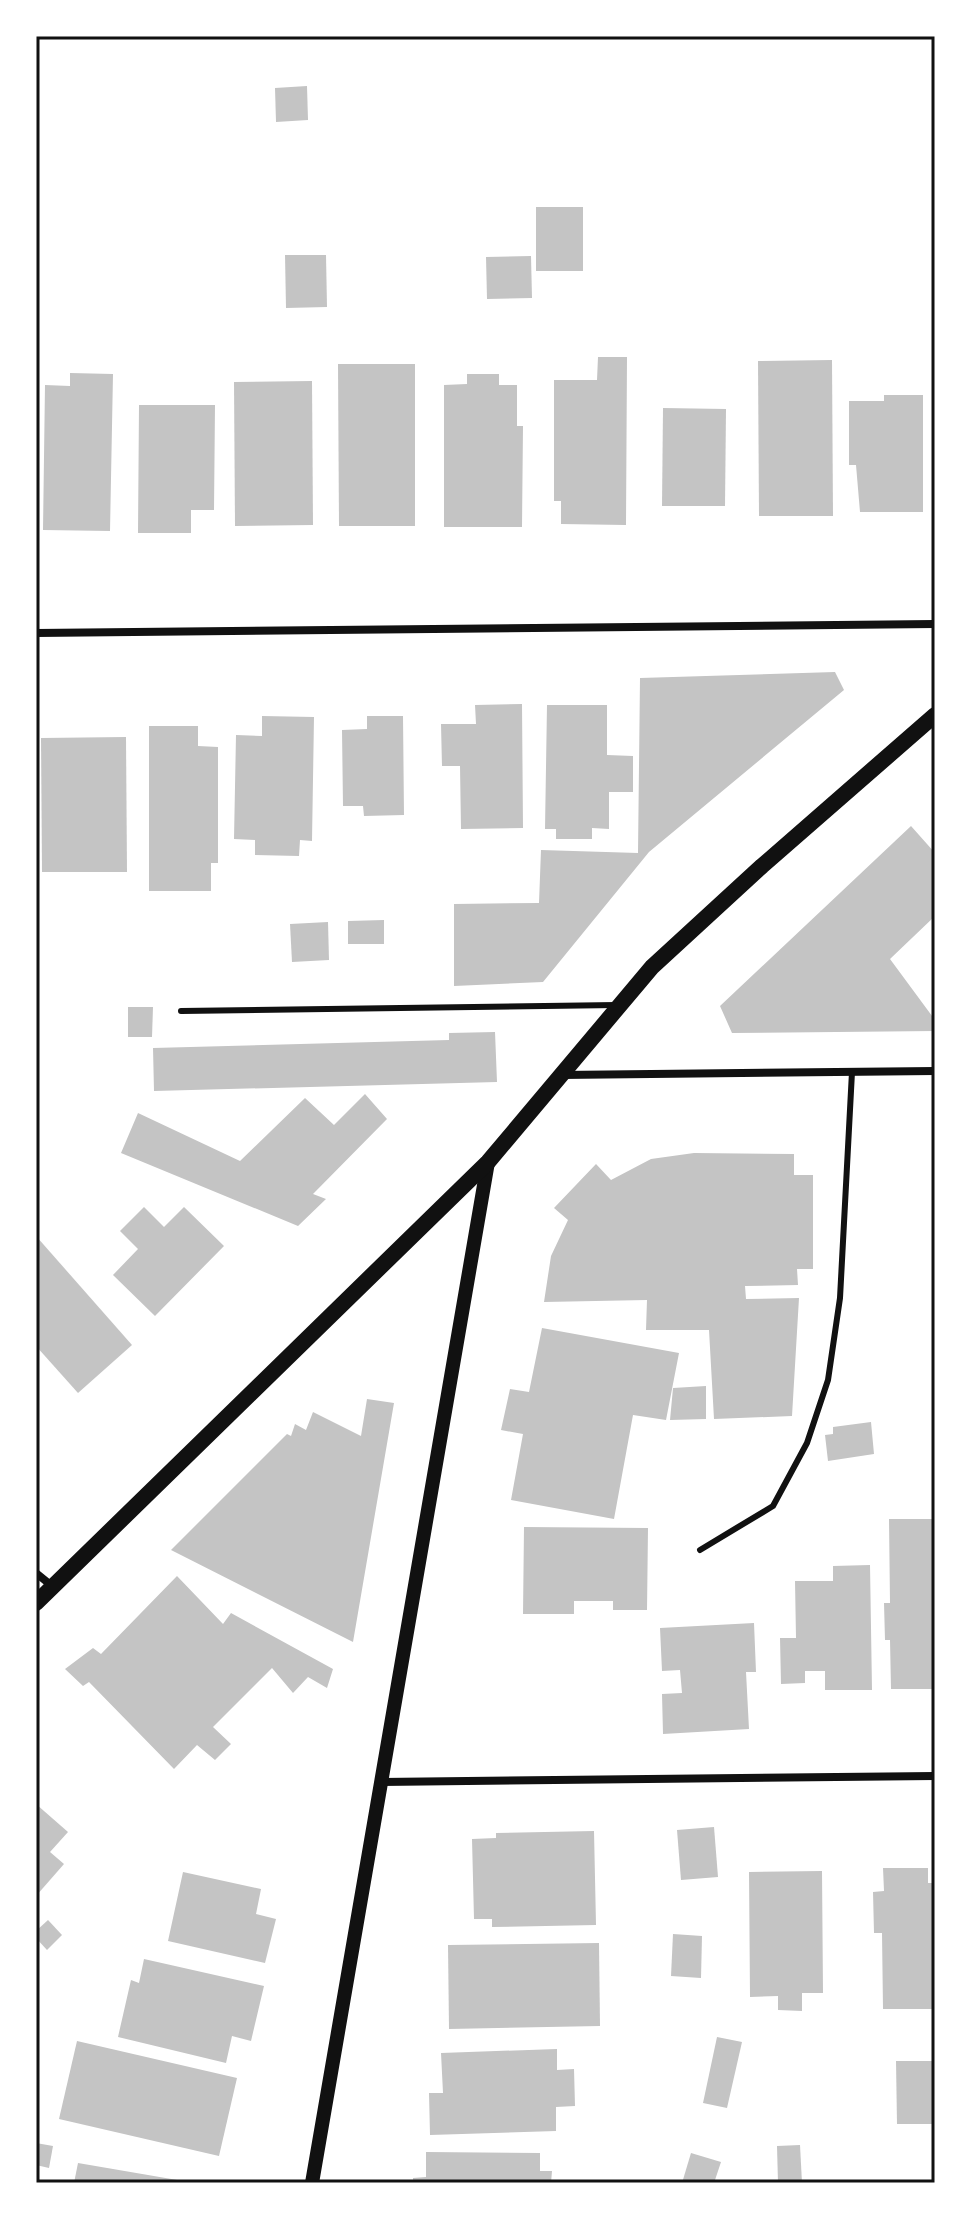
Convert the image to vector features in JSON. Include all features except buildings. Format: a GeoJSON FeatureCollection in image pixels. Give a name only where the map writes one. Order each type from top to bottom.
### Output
{"type":"FeatureCollection","features":[{"type":"Feature","properties":{"kind":"main road"},"geometry":{"type":"LineString","coordinates":[[36,1603],[488,1162],[652,967],[935,715]]}},
{"type":"Feature","properties":{"kind":"street"},"geometry":{"type":"LineString","coordinates":[[36,633],[935,624]]}},
{"type":"Feature","properties":{"kind":"street"},"geometry":{"type":"LineString","coordinates":[[560,1075],[935,1071]]}},
{"type":"Feature","properties":{"kind":"street"},"geometry":{"type":"LineString","coordinates":[[312,2183],[488,1162]]}},
{"type":"Feature","properties":{"kind":"street"},"geometry":{"type":"LineString","coordinates":[[36,1573],[53,1586]]}},
{"type":"Feature","properties":{"kind":"street"},"geometry":{"type":"LineString","coordinates":[[381,1782],[935,1776]]}},
{"type":"Feature","properties":{"kind":"lane"},"geometry":{"type":"LineString","coordinates":[[181,1011],[617,1005]]}},
{"type":"Feature","properties":{"kind":"lane"},"geometry":{"type":"LineString","coordinates":[[700,1550],[773,1506],[807,1443],[828,1380],[840,1298],[852,1072]]}}]}
